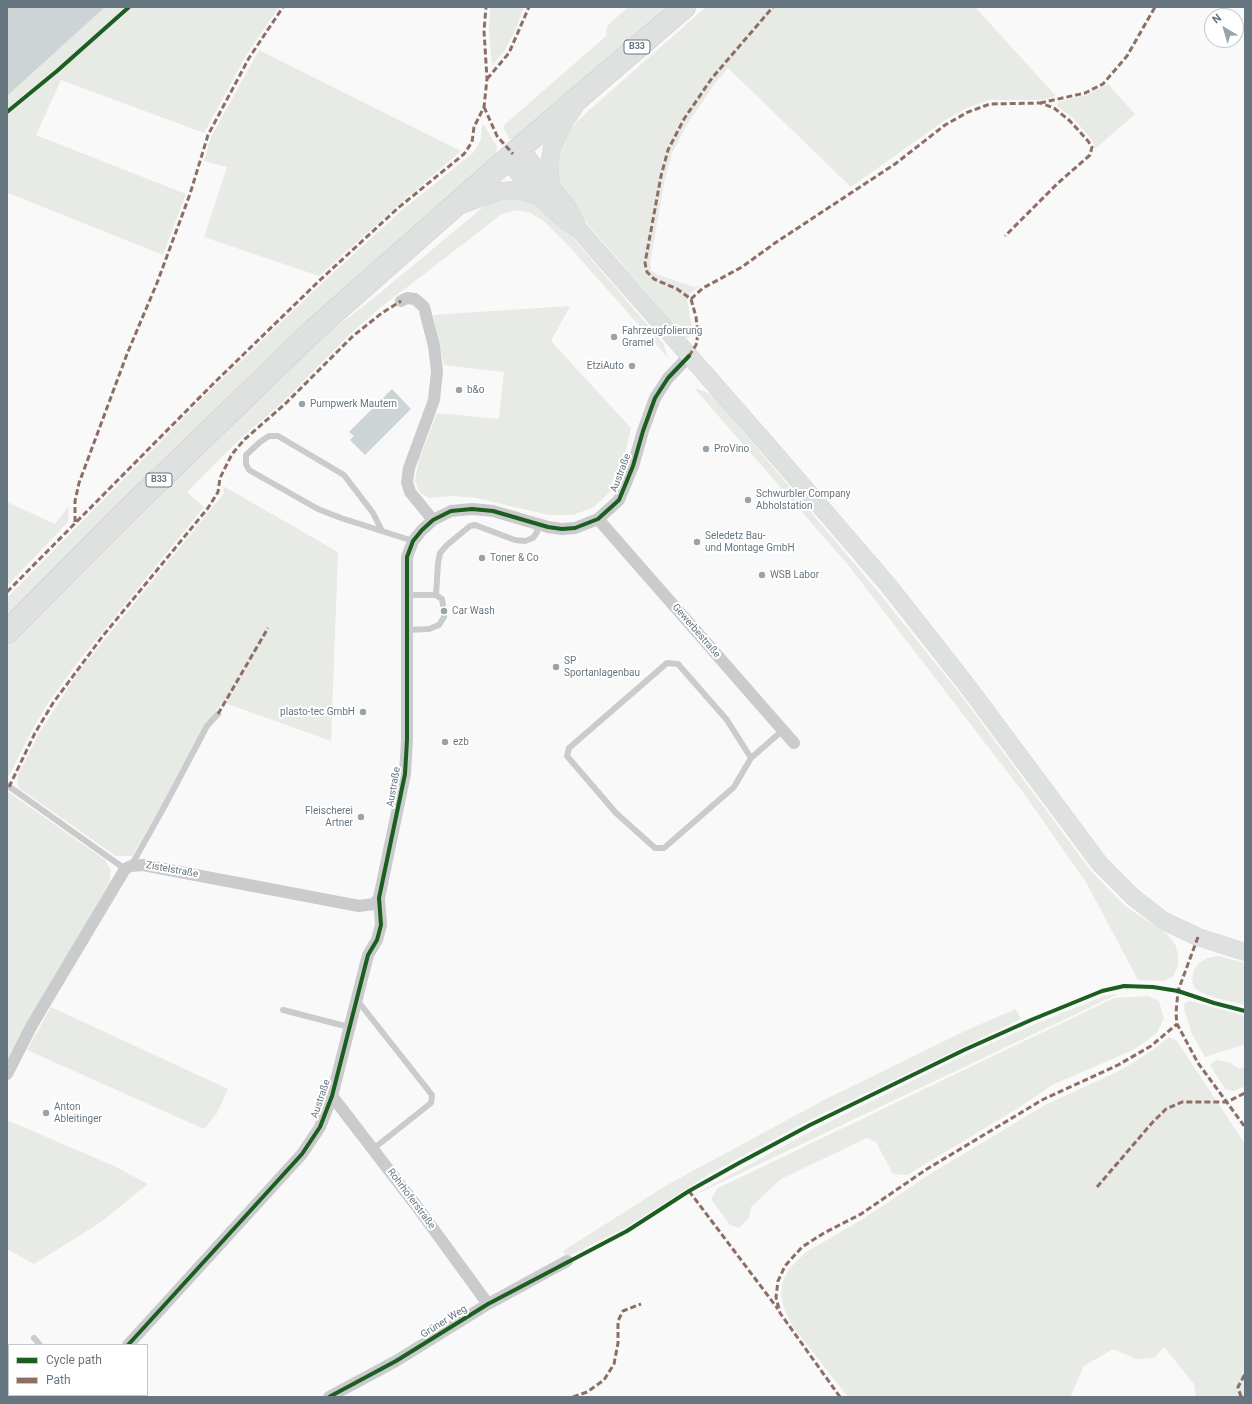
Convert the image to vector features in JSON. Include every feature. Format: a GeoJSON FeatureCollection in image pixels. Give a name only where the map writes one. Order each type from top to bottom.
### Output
{"type":"FeatureCollection","features":[{"type":"Feature","properties":{"kind":"highway","name":"B33"},"geometry":{"type":"LineString","coordinates":[[7,632],[123,515],[314,330],[513,154],[684,7]]}},
{"type":"Feature","properties":{"kind":"main road","name":"B33"},"geometry":{"type":"LineString","coordinates":[[448,211],[477,198],[500,191],[545,191],[552,147],[565,120],[590,88]]}},
{"type":"Feature","properties":{"kind":"main road"},"geometry":{"type":"LineString","coordinates":[[513,154],[545,191],[568,208],[580,231],[889,586],[969,688],[1100,864],[1133,897],[1164,921],[1198,937],[1245,952]]}},
{"type":"Feature","properties":{"kind":"street"},"geometry":{"type":"LineString","coordinates":[[401,301],[407,298],[415,299],[424,307],[434,346],[437,371],[434,400],[409,468],[407,482],[410,492],[433,520]]}},
{"type":"Feature","properties":{"kind":"street","name":"Austraße"},"geometry":{"type":"LineString","coordinates":[[129,1344],[302,1154],[320,1127],[332,1096],[368,955],[377,940],[381,925],[379,898],[405,774],[407,740],[407,558],[413,542],[422,530],[433,520],[451,510],[472,509],[493,512],[539,524],[569,528],[598,520],[619,500],[634,466],[643,431],[655,398],[668,378],[689,356]]}},
{"type":"Feature","properties":{"kind":"street","name":"Gewerbestraße"},"geometry":{"type":"LineString","coordinates":[[598,520],[794,743]]}},
{"type":"Feature","properties":{"kind":"street","name":"Zistelstraße"},"geometry":{"type":"LineString","coordinates":[[128,867],[143,865],[359,906],[374,904],[379,898]]}},
{"type":"Feature","properties":{"kind":"street"},"geometry":{"type":"LineString","coordinates":[[7,1074],[32,1025],[128,867]]}},
{"type":"Feature","properties":{"kind":"street","name":"Rohrhoferstraße"},"geometry":{"type":"LineString","coordinates":[[332,1096],[488,1304]]}},
{"type":"Feature","properties":{"kind":"street","name":"Grüner Weg"},"geometry":{"type":"LineString","coordinates":[[330,1397],[396,1361],[488,1304],[567,1261]]}},
{"type":"Feature","properties":{"kind":"lane"},"geometry":{"type":"LineString","coordinates":[[382,531],[373,513],[344,475],[278,436],[269,436],[246,455],[246,464],[249,470],[318,509],[413,542]]}},
{"type":"Feature","properties":{"kind":"lane"},"geometry":{"type":"LineString","coordinates":[[436,595],[440,553],[447,545],[470,526],[475,525],[516,540],[525,541],[533,538],[537,532],[539,524]]}},
{"type":"Feature","properties":{"kind":"lane"},"geometry":{"type":"LineString","coordinates":[[407,595],[436,595],[442,598],[443,605]]}},
{"type":"Feature","properties":{"kind":"lane"},"geometry":{"type":"LineString","coordinates":[[406,630],[430,629],[439,625],[444,617]]}},
{"type":"Feature","properties":{"kind":"lane"},"geometry":{"type":"LineString","coordinates":[[751,758],[727,720],[678,664],[667,663],[568,748],[567,756],[616,813],[655,848],[664,848],[734,787],[751,758],[783,730]]}},
{"type":"Feature","properties":{"kind":"lane"},"geometry":{"type":"LineString","coordinates":[[7,785],[128,867],[164,809],[207,726],[218,714]]}},
{"type":"Feature","properties":{"kind":"lane"},"geometry":{"type":"LineString","coordinates":[[356,999],[432,1095],[431,1103],[373,1149]]}},
{"type":"Feature","properties":{"kind":"lane"},"geometry":{"type":"LineString","coordinates":[[283,1010],[349,1027]]}},
{"type":"Feature","properties":{"kind":"lane"},"geometry":{"type":"LineString","coordinates":[[34,1338],[39,1344]]}},
{"type":"Feature","properties":{"kind":"shaded area"},"geometry":{"type":"Polygon","coordinates":[[[7,7],[105,7],[7,96],[7,7]]]}},
{"type":"Feature","properties":{"kind":"shaded area"},"geometry":{"type":"Polygon","coordinates":[[[105,7],[279,7],[246,56],[204,133],[61,80],[36,135],[186,194],[163,255],[8,193],[7,194],[7,96],[105,7]]]}},
{"type":"Feature","properties":{"kind":"shaded area"},"geometry":{"type":"Polygon","coordinates":[[[490,7],[524,7],[516,29],[505,50],[492,66],[489,31],[490,7]]]}},
{"type":"Feature","properties":{"kind":"shaded area"},"geometry":{"type":"Polygon","coordinates":[[[628,7],[665,7],[513,139],[509,139],[503,126],[606,36],[607,26],[628,7]]]}},
{"type":"Feature","properties":{"kind":"shaded area"},"geometry":{"type":"Polygon","coordinates":[[[706,7],[975,7],[1056,96],[1041,100],[989,100],[967,108],[944,121],[851,187],[728,68],[716,82],[688,123],[672,153],[665,178],[650,263],[651,270],[656,274],[694,287],[701,285],[691,293],[687,300],[693,331],[688,338],[684,336],[578,213],[560,185],[555,166],[565,134],[577,121],[706,7]]]}},
{"type":"Feature","properties":{"kind":"shaded area"},"geometry":{"type":"Polygon","coordinates":[[[259,50],[461,151],[319,276],[204,237],[227,167],[204,161],[211,137],[259,50]]]}},
{"type":"Feature","properties":{"kind":"shaded area"},"geometry":{"type":"Polygon","coordinates":[[[1108,84],[1135,114],[1095,149],[1092,140],[1073,118],[1057,106],[1058,102],[1086,95],[1108,84]]]}},
{"type":"Feature","properties":{"kind":"shaded area"},"geometry":{"type":"Polygon","coordinates":[[[482,125],[484,125],[497,146],[496,154],[379,259],[7,619],[7,598],[214,387],[322,283],[401,211],[474,152],[481,139],[482,125]]]}},
{"type":"Feature","properties":{"kind":"shaded area"},"geometry":{"type":"Polygon","coordinates":[[[517,196],[542,208],[573,238],[663,343],[668,358],[567,244],[546,223],[531,213],[516,210],[502,214],[380,308],[350,334],[283,402],[243,436],[187,492],[204,507],[74,667],[49,702],[32,730],[9,776],[7,776],[7,644],[129,521],[324,336],[374,298],[488,203],[502,197],[517,196]]]}},
{"type":"Feature","properties":{"kind":"shaded area"},"geometry":{"type":"Polygon","coordinates":[[[570,306],[551,341],[631,428],[621,471],[611,491],[594,507],[573,515],[549,515],[476,498],[452,496],[429,498],[420,493],[415,481],[419,460],[437,413],[499,419],[504,372],[444,365],[433,315],[570,306]]]}},
{"type":"Feature","properties":{"kind":"shaded area"},"geometry":{"type":"Polygon","coordinates":[[[694,388],[704,391],[714,397],[879,593],[960,694],[1091,871],[1125,906],[1167,934],[1175,944],[1178,955],[1178,965],[1173,976],[1164,981],[1138,980],[1086,882],[1022,791],[849,566],[694,388]]]}},
{"type":"Feature","properties":{"kind":"shaded area"},"geometry":{"type":"Polygon","coordinates":[[[392,389],[411,409],[365,455],[350,440],[354,436],[349,432],[392,389]]]}},
{"type":"Feature","properties":{"kind":"shaded area"},"geometry":{"type":"Polygon","coordinates":[[[223,486],[338,552],[331,741],[222,702],[196,741],[161,807],[132,856],[116,856],[20,789],[17,782],[18,775],[38,735],[79,671],[224,493],[223,486]]]}},
{"type":"Feature","properties":{"kind":"shaded area"},"geometry":{"type":"Polygon","coordinates":[[[7,502],[55,524],[69,506],[68,522],[7,586],[7,502]]]}},
{"type":"Feature","properties":{"kind":"shaded area"},"geometry":{"type":"Polygon","coordinates":[[[7,791],[105,860],[111,871],[109,883],[7,1060],[7,791]]]}},
{"type":"Feature","properties":{"kind":"shaded area"},"geometry":{"type":"Polygon","coordinates":[[[1218,956],[1245,963],[1245,1005],[1216,998],[1200,992],[1194,987],[1192,981],[1194,969],[1199,963],[1207,958],[1218,956]]]}},
{"type":"Feature","properties":{"kind":"shaded area"},"geometry":{"type":"Polygon","coordinates":[[[1118,994],[684,1200],[813,1130],[965,1055],[1104,996],[1118,994]]]}},
{"type":"Feature","properties":{"kind":"shaded area"},"geometry":{"type":"Polygon","coordinates":[[[1148,996],[1159,1001],[1164,1019],[1156,1034],[1133,1050],[1052,1085],[1023,1105],[907,1175],[893,1174],[876,1142],[867,1138],[781,1179],[751,1207],[749,1218],[739,1228],[730,1225],[711,1199],[718,1188],[1114,998],[1148,996]]]}},
{"type":"Feature","properties":{"kind":"shaded area"},"geometry":{"type":"Polygon","coordinates":[[[1191,1001],[1245,1016],[1245,1044],[1205,1057],[1192,1034],[1185,1012],[1184,1005],[1186,1002],[1191,1001]]]}},
{"type":"Feature","properties":{"kind":"shaded area"},"geometry":{"type":"Polygon","coordinates":[[[51,1007],[228,1089],[217,1113],[204,1129],[27,1050],[51,1007]]]}},
{"type":"Feature","properties":{"kind":"shaded area"},"geometry":{"type":"Polygon","coordinates":[[[1016,1009],[1021,1019],[808,1121],[711,1173],[625,1228],[567,1257],[563,1251],[667,1185],[824,1100],[969,1029],[1016,1009]]]}},
{"type":"Feature","properties":{"kind":"shaded area"},"geometry":{"type":"Polygon","coordinates":[[[1169,1037],[1177,1041],[1245,1144],[1245,1397],[1196,1397],[1194,1384],[1164,1347],[1154,1358],[1136,1359],[1113,1349],[1084,1366],[1070,1397],[848,1397],[794,1328],[785,1311],[781,1296],[782,1283],[789,1269],[806,1252],[863,1219],[930,1174],[1045,1105],[1121,1070],[1153,1050],[1169,1037]]]}},
{"type":"Feature","properties":{"kind":"shaded area"},"geometry":{"type":"Polygon","coordinates":[[[1216,1060],[1229,1062],[1239,1069],[1245,1066],[1245,1086],[1234,1091],[1225,1089],[1210,1065],[1216,1060]]]}},
{"type":"Feature","properties":{"kind":"shaded area"},"geometry":{"type":"Polygon","coordinates":[[[7,1120],[114,1166],[148,1184],[101,1222],[34,1264],[7,1249],[7,1120]]]}},
{"type":"Feature","properties":{"kind":"marked path"},"geometry":{"type":"LineString","coordinates":[[75,522],[75,501],[79,483],[127,354],[157,283],[190,194],[208,135],[249,58],[283,7]]}},
{"type":"Feature","properties":{"kind":"marked path"},"geometry":{"type":"LineString","coordinates":[[7,592],[212,385],[319,281],[398,208],[464,154],[472,142],[474,127],[484,107],[487,79],[484,31],[486,7]]}},
{"type":"Feature","properties":{"kind":"marked path"},"geometry":{"type":"LineString","coordinates":[[487,79],[509,53],[529,7]]}},
{"type":"Feature","properties":{"kind":"marked path"},"geometry":{"type":"LineString","coordinates":[[689,356],[696,345],[698,334],[696,317],[691,299],[677,289],[654,279],[647,272],[645,263],[661,176],[668,150],[684,119],[712,78],[773,7]]}},
{"type":"Feature","properties":{"kind":"marked path"},"geometry":{"type":"LineString","coordinates":[[1040,103],[1085,93],[1103,84],[1127,56],[1155,7]]}},
{"type":"Feature","properties":{"kind":"marked path"},"geometry":{"type":"LineString","coordinates":[[691,299],[703,288],[742,267],[775,243],[895,164],[945,125],[968,112],[990,104],[1040,103],[1054,108],[1070,121],[1092,147],[1090,155],[1058,183],[1005,236]]}},
{"type":"Feature","properties":{"kind":"marked path"},"geometry":{"type":"LineString","coordinates":[[484,107],[497,136],[513,154]]}},
{"type":"Feature","properties":{"kind":"marked path"},"geometry":{"type":"LineString","coordinates":[[9,787],[35,733],[53,703],[102,637],[208,508],[218,492],[220,478],[232,454],[245,439],[285,404],[353,336],[382,313],[401,301]]}},
{"type":"Feature","properties":{"kind":"marked path"},"geometry":{"type":"LineString","coordinates":[[218,714],[268,628]]}},
{"type":"Feature","properties":{"kind":"marked path"},"geometry":{"type":"LineString","coordinates":[[1198,937],[1178,991],[1176,1013],[1177,1024],[1198,1063],[1245,1127]]}},
{"type":"Feature","properties":{"kind":"marked path"},"geometry":{"type":"LineString","coordinates":[[840,1397],[780,1313],[776,1297],[778,1281],[785,1266],[802,1247],[824,1233],[861,1214],[927,1169],[1042,1100],[1118,1065],[1151,1046],[1177,1024]]}},
{"type":"Feature","properties":{"kind":"marked path"},"geometry":{"type":"LineString","coordinates":[[1097,1187],[1152,1123],[1166,1109],[1182,1102],[1227,1102],[1245,1093]]}},
{"type":"Feature","properties":{"kind":"marked path"},"geometry":{"type":"LineString","coordinates":[[689,1191],[778,1309]]}},
{"type":"Feature","properties":{"kind":"marked path"},"geometry":{"type":"LineString","coordinates":[[573,1397],[587,1392],[604,1380],[614,1364],[618,1343],[618,1321],[623,1311],[641,1304]]}},
{"type":"Feature","properties":{"kind":"marked path"},"geometry":{"type":"LineString","coordinates":[[1241,1397],[1238,1387],[1245,1374]]}},
{"type":"Feature","properties":{"kind":"cycle path"},"geometry":{"type":"LineString","coordinates":[[7,112],[57,71],[129,7]]}},
{"type":"Feature","properties":{"kind":"cycle path"},"geometry":{"type":"LineString","coordinates":[[129,1344],[302,1154],[320,1127],[332,1096],[368,955],[377,940],[381,925],[379,898],[405,774],[407,740],[407,557],[413,541],[433,520],[451,511],[472,509],[493,511],[548,527],[562,529],[575,528],[598,519],[619,500],[633,466],[643,431],[655,398],[668,378],[689,356]]}},
{"type":"Feature","properties":{"kind":"cycle path"},"geometry":{"type":"LineString","coordinates":[[329,1397],[396,1361],[488,1304],[627,1231],[689,1191],[739,1163],[810,1125],[964,1050],[1031,1020],[1102,991],[1124,986],[1153,987],[1178,991],[1214,1003],[1245,1011]]}},
{"type":"Feature","properties":{"kind":"place","name":"Fahrzeugfolierung Gramel"},"geometry":{"type":"Point","coordinates":[614,337]}},
{"type":"Feature","properties":{"kind":"place","name":"EtziAuto"},"geometry":{"type":"Point","coordinates":[632,366]}},
{"type":"Feature","properties":{"kind":"place","name":"b&o"},"geometry":{"type":"Point","coordinates":[459,390]}},
{"type":"Feature","properties":{"kind":"place","name":"Pumpwerk Mautern"},"geometry":{"type":"Point","coordinates":[302,404]}},
{"type":"Feature","properties":{"kind":"place","name":"ProVino"},"geometry":{"type":"Point","coordinates":[706,449]}},
{"type":"Feature","properties":{"kind":"place","name":"Schwurbler Company Abholstation"},"geometry":{"type":"Point","coordinates":[748,500]}},
{"type":"Feature","properties":{"kind":"place","name":"Seledetz Bau- und Montage GmbH"},"geometry":{"type":"Point","coordinates":[697,542]}},
{"type":"Feature","properties":{"kind":"place","name":"Toner & Co"},"geometry":{"type":"Point","coordinates":[482,558]}},
{"type":"Feature","properties":{"kind":"place","name":"WSB Labor"},"geometry":{"type":"Point","coordinates":[762,575]}},
{"type":"Feature","properties":{"kind":"place","name":"Car Wash"},"geometry":{"type":"Point","coordinates":[444,611]}},
{"type":"Feature","properties":{"kind":"place","name":"SP Sportanlagenbau"},"geometry":{"type":"Point","coordinates":[556,667]}},
{"type":"Feature","properties":{"kind":"place","name":"plasto-tec GmbH"},"geometry":{"type":"Point","coordinates":[363,712]}},
{"type":"Feature","properties":{"kind":"place","name":"ezb"},"geometry":{"type":"Point","coordinates":[445,742]}},
{"type":"Feature","properties":{"kind":"place","name":"Fleischerei Artner"},"geometry":{"type":"Point","coordinates":[361,817]}},
{"type":"Feature","properties":{"kind":"place","name":"Anton Ableitinger"},"geometry":{"type":"Point","coordinates":[46,1113]}}]}
